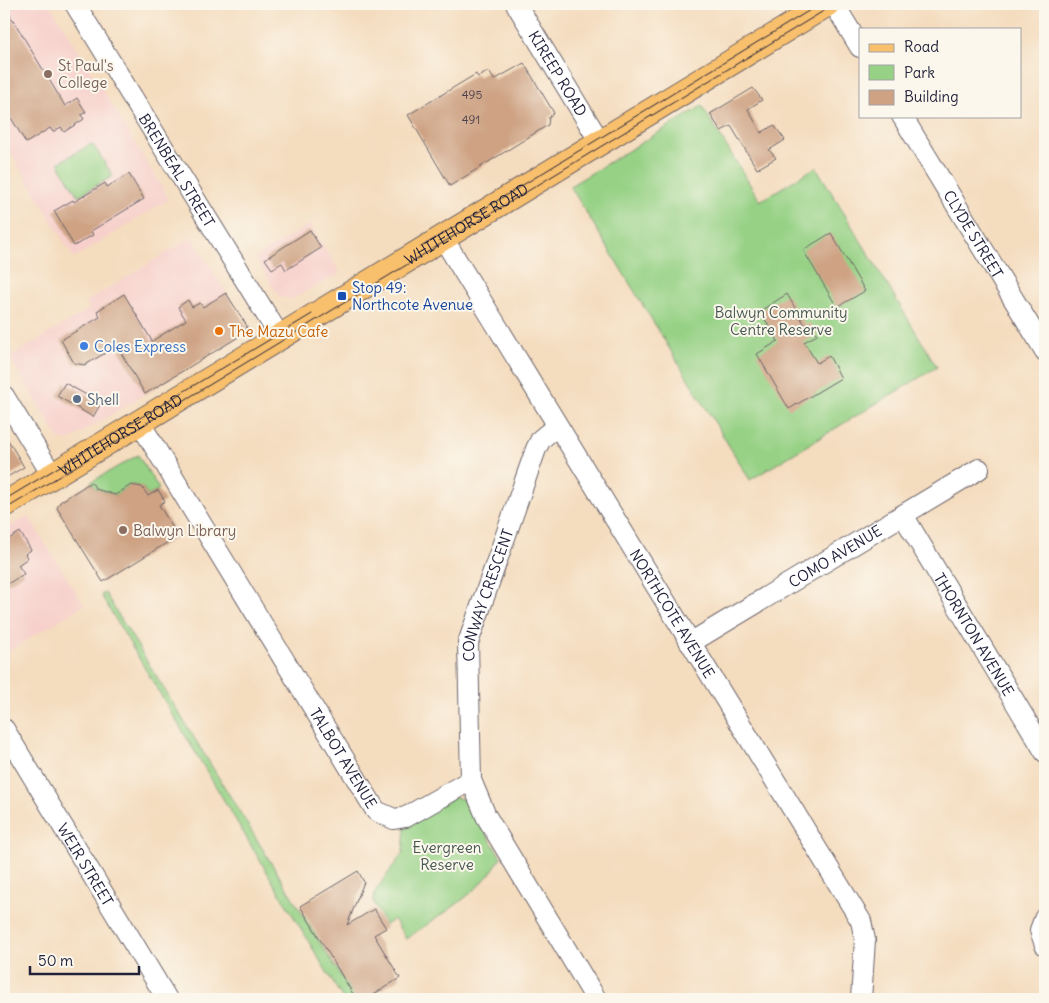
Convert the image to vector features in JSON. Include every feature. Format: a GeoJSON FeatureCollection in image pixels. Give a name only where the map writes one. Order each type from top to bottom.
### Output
{"type":"FeatureCollection","features":[{"type":"Feature","properties":{"kind":"main road","name":"WHITEHORSE ROAD"},"geometry":{"type":"LineString","coordinates":[[4,505],[827,4]]}},
{"type":"Feature","properties":{"kind":"street","name":"BRENBEAL STREET"},"geometry":{"type":"LineString","coordinates":[[75,4],[280,337]]}},
{"type":"Feature","properties":{"kind":"street","name":"KIREEP ROAD"},"geometry":{"type":"LineString","coordinates":[[516,4],[600,142]]}},
{"type":"Feature","properties":{"kind":"street"},"geometry":{"type":"LineString","coordinates":[[834,4],[859,45]]}},
{"type":"Feature","properties":{"kind":"street","name":"CLYDE STREET"},"geometry":{"type":"LineString","coordinates":[[903,118],[1045,351]]}},
{"type":"Feature","properties":{"kind":"street","name":"NORTHCOTE AVENUE"},"geometry":{"type":"LineString","coordinates":[[443,238],[861,921],[865,940],[861,999]]}},
{"type":"Feature","properties":{"kind":"street"},"geometry":{"type":"LineString","coordinates":[[4,396],[52,475]]}},
{"type":"Feature","properties":{"kind":"street","name":"TALBOT AVENUE"},"geometry":{"type":"LineString","coordinates":[[140,423],[376,811],[394,819],[406,818],[471,780]]}},
{"type":"Feature","properties":{"kind":"street","name":"CONWAY CRESCENT"},"geometry":{"type":"LineString","coordinates":[[471,780],[468,643],[536,449],[541,439],[557,426]]}},
{"type":"Feature","properties":{"kind":"street","name":"COMO AVENUE"},"geometry":{"type":"LineString","coordinates":[[690,643],[979,468]]}},
{"type":"Feature","properties":{"kind":"street","name":"THORNTON AVENUE"},"geometry":{"type":"LineString","coordinates":[[903,515],[1045,752]]}},
{"type":"Feature","properties":{"kind":"street","name":"WEIR STREET"},"geometry":{"type":"LineString","coordinates":[[4,729],[167,999]]}},
{"type":"Feature","properties":{"kind":"street"},"geometry":{"type":"LineString","coordinates":[[471,780],[486,816],[596,999]]}},
{"type":"Feature","properties":{"kind":"shaded area","name":"St Paul's College"},"geometry":{"type":"Polygon","coordinates":[[[8,4],[50,4],[169,199],[74,258],[4,141],[4,6],[8,4]]]}},
{"type":"Feature","properties":{"kind":"shaded area"},"geometry":{"type":"Polygon","coordinates":[[[310,224],[340,273],[290,300],[279,296],[255,258],[310,224]]]}},
{"type":"Feature","properties":{"kind":"shaded area"},"geometry":{"type":"Polygon","coordinates":[[[192,237],[247,326],[245,333],[68,441],[59,439],[9,357],[90,309],[86,302],[192,237]]]}},
{"type":"Feature","properties":{"kind":"shaded area"},"geometry":{"type":"Polygon","coordinates":[[[28,516],[84,605],[4,654],[4,530],[28,516]]]}},
{"type":"Feature","properties":{"kind":"green space","name":"Balwyn Community Centre Reserve"},"geometry":{"type":"Polygon","coordinates":[[[702,106],[760,201],[816,167],[937,367],[750,480],[570,186],[702,106]]]}},
{"type":"Feature","properties":{"kind":"green space"},"geometry":{"type":"Polygon","coordinates":[[[91,144],[113,176],[78,196],[58,163],[91,144]]]}},
{"type":"Feature","properties":{"kind":"green space"},"geometry":{"type":"Polygon","coordinates":[[[138,455],[159,489],[148,496],[142,487],[131,485],[115,495],[96,489],[91,482],[138,455]]]}},
{"type":"Feature","properties":{"kind":"green space"},"geometry":{"type":"Polygon","coordinates":[[[105,593],[355,999],[343,999],[101,595],[105,593]]]}},
{"type":"Feature","properties":{"kind":"green space","name":"Evergreen Reserve"},"geometry":{"type":"Polygon","coordinates":[[[455,797],[465,800],[501,857],[493,870],[471,893],[406,939],[394,919],[385,925],[373,901],[376,890],[403,853],[405,826],[455,797]]]}},
{"type":"Feature","properties":{"kind":"building"},"geometry":{"type":"Polygon","coordinates":[[[4,5],[65,106],[77,98],[86,112],[81,115],[84,119],[64,132],[61,127],[53,132],[50,128],[26,143],[4,106],[4,5]]]}},
{"type":"Feature","properties":{"kind":"building"},"geometry":{"type":"Polygon","coordinates":[[[524,63],[554,113],[549,117],[548,125],[450,186],[408,115],[476,74],[478,77],[489,71],[494,80],[524,63]]]}},
{"type":"Feature","properties":{"kind":"building"},"geometry":{"type":"Polygon","coordinates":[[[753,88],[762,100],[748,109],[761,133],[774,125],[785,140],[769,150],[776,158],[757,169],[731,126],[721,131],[710,114],[753,88]]]}},
{"type":"Feature","properties":{"kind":"building"},"geometry":{"type":"Polygon","coordinates":[[[129,174],[144,199],[91,231],[93,235],[74,246],[54,211],[73,200],[74,202],[105,183],[107,187],[129,174]]]}},
{"type":"Feature","properties":{"kind":"building"},"geometry":{"type":"Polygon","coordinates":[[[310,230],[321,248],[286,270],[282,263],[272,269],[265,259],[310,230]]]}},
{"type":"Feature","properties":{"kind":"building"},"geometry":{"type":"Polygon","coordinates":[[[831,233],[865,291],[837,307],[803,250],[831,233]]]}},
{"type":"Feature","properties":{"kind":"building"},"geometry":{"type":"Polygon","coordinates":[[[226,293],[247,326],[245,333],[145,394],[117,346],[85,365],[74,363],[61,340],[100,317],[97,311],[124,294],[152,341],[186,320],[178,307],[188,300],[192,307],[200,303],[203,307],[226,293]]]}},
{"type":"Feature","properties":{"kind":"building"},"geometry":{"type":"Polygon","coordinates":[[[787,294],[805,325],[810,323],[817,335],[804,342],[817,363],[829,356],[841,378],[789,409],[757,354],[778,341],[760,311],[787,294]]]}},
{"type":"Feature","properties":{"kind":"building"},"geometry":{"type":"Polygon","coordinates":[[[65,383],[101,403],[93,417],[57,396],[65,383]]]}},
{"type":"Feature","properties":{"kind":"building"},"geometry":{"type":"Polygon","coordinates":[[[4,433],[24,467],[4,479],[4,433]]]}},
{"type":"Feature","properties":{"kind":"building","name":"Balwyn Library"},"geometry":{"type":"Polygon","coordinates":[[[91,482],[96,489],[115,495],[131,485],[142,487],[148,496],[158,490],[165,501],[159,505],[178,536],[103,582],[57,508],[60,502],[91,482]]]}},
{"type":"Feature","properties":{"kind":"building"},"geometry":{"type":"Polygon","coordinates":[[[20,532],[31,550],[25,554],[28,558],[18,565],[24,574],[4,586],[4,542],[20,532]]]}},
{"type":"Feature","properties":{"kind":"building"},"geometry":{"type":"Polygon","coordinates":[[[358,871],[364,882],[347,925],[374,909],[386,928],[374,935],[400,978],[366,999],[356,999],[300,906],[358,871]]]}},
{"type":"Feature","properties":{"kind":"tram line"},"geometry":{"type":"LineString","coordinates":[[421,247],[820,4]]}},
{"type":"Feature","properties":{"kind":"tram line"},"geometry":{"type":"LineString","coordinates":[[4,510],[835,4]]}},
{"type":"Feature","properties":{"kind":"tram line"},"geometry":{"type":"LineString","coordinates":[[4,500],[312,314]]}},
{"type":"Feature","properties":{"kind":"place","name":"St Paul's College"},"geometry":{"type":"Point","coordinates":[48,74]}},
{"type":"Feature","properties":{"kind":"place","name":"Stop 49: Northcote Avenue"},"geometry":{"type":"Point","coordinates":[342,296]}},
{"type":"Feature","properties":{"kind":"place","name":"The Mazu Cafe"},"geometry":{"type":"Point","coordinates":[219,331]}},
{"type":"Feature","properties":{"kind":"place","name":"Coles Express"},"geometry":{"type":"Point","coordinates":[84,346]}},
{"type":"Feature","properties":{"kind":"place","name":"Shell"},"geometry":{"type":"Point","coordinates":[77,399]}},
{"type":"Feature","properties":{"kind":"place","name":"Balwyn Library"},"geometry":{"type":"Point","coordinates":[123,530]}}]}
